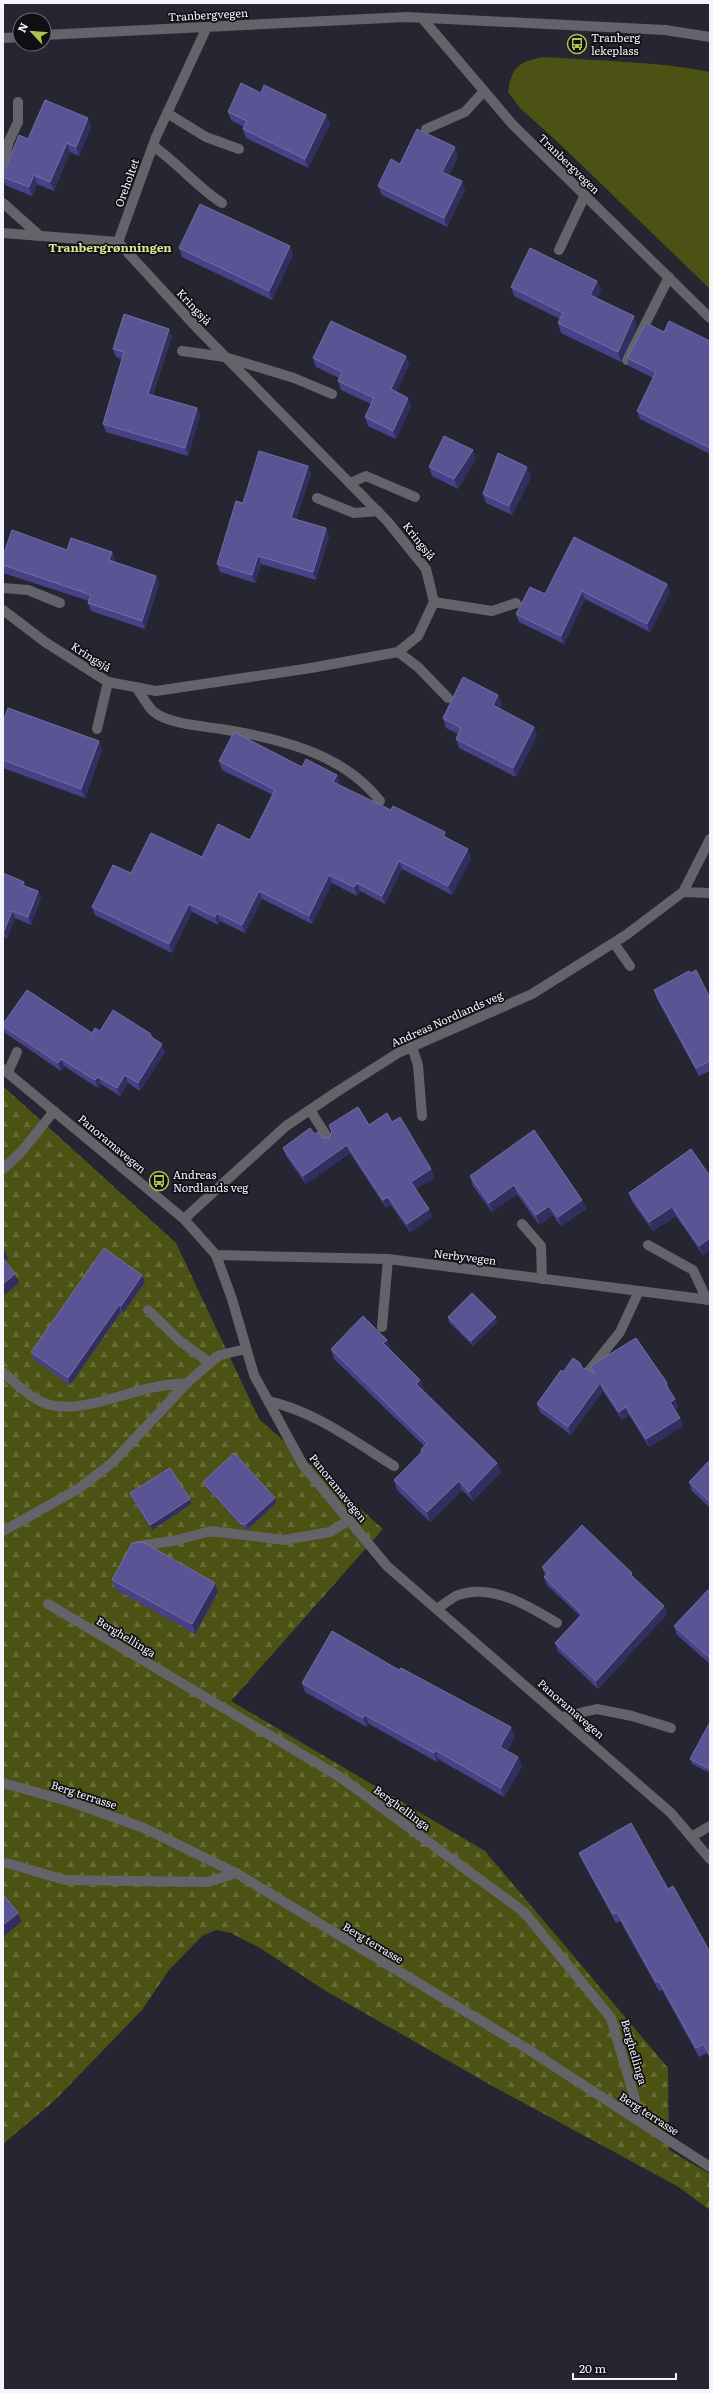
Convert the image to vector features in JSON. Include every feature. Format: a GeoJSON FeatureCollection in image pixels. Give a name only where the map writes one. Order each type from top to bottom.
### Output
{"type":"FeatureCollection","features":[{"type":"Feature","properties":{"kind":"street","name":"Tranbergvegen"},"geometry":{"type":"LineString","coordinates":[[422,18],[513,125],[710,318]]}},
{"type":"Feature","properties":{"kind":"street","name":"Tranbergvegen"},"geometry":{"type":"LineString","coordinates":[[52,36],[207,27],[422,18],[665,30],[710,37]]}},
{"type":"Feature","properties":{"kind":"street","name":"Oreholtet"},"geometry":{"type":"LineString","coordinates":[[118,242],[153,146],[207,27]]}},
{"type":"Feature","properties":{"kind":"street"},"geometry":{"type":"LineString","coordinates":[[426,129],[465,112],[484,91]]}},
{"type":"Feature","properties":{"kind":"street"},"geometry":{"type":"LineString","coordinates":[[3,164],[9,141],[18,122],[18,102]]}},
{"type":"Feature","properties":{"kind":"street"},"geometry":{"type":"LineString","coordinates":[[167,113],[206,137],[238,149]]}},
{"type":"Feature","properties":{"kind":"street"},"geometry":{"type":"LineString","coordinates":[[153,146],[188,172],[208,194],[222,203]]}},
{"type":"Feature","properties":{"kind":"street"},"geometry":{"type":"LineString","coordinates":[[559,250],[585,196]]}},
{"type":"Feature","properties":{"kind":"street"},"geometry":{"type":"LineString","coordinates":[[3,203],[40,236]]}},
{"type":"Feature","properties":{"kind":"street"},"geometry":{"type":"LineString","coordinates":[[3,233],[118,242]]}},
{"type":"Feature","properties":{"kind":"street","name":"Kringsjå"},"geometry":{"type":"LineString","coordinates":[[3,610],[45,642],[108,682],[156,691],[312,668],[398,652],[418,636],[434,602],[426,568],[378,512],[225,357],[118,242]]}},
{"type":"Feature","properties":{"kind":"street"},"geometry":{"type":"LineString","coordinates":[[627,360],[669,278]]}},
{"type":"Feature","properties":{"kind":"street"},"geometry":{"type":"LineString","coordinates":[[182,351],[225,357],[294,378],[332,394]]}},
{"type":"Feature","properties":{"kind":"street"},"geometry":{"type":"LineString","coordinates":[[350,483],[366,476],[415,497]]}},
{"type":"Feature","properties":{"kind":"street"},"geometry":{"type":"LineString","coordinates":[[317,498],[354,513],[378,512]]}},
{"type":"Feature","properties":{"kind":"street"},"geometry":{"type":"LineString","coordinates":[[3,588],[28,590],[60,603]]}},
{"type":"Feature","properties":{"kind":"street"},"geometry":{"type":"LineString","coordinates":[[434,602],[492,611],[516,603]]}},
{"type":"Feature","properties":{"kind":"street"},"geometry":{"type":"LineString","coordinates":[[398,652],[418,667],[448,698]]}},
{"type":"Feature","properties":{"kind":"street"},"geometry":{"type":"LineString","coordinates":[[96,729],[108,682]]}},
{"type":"Feature","properties":{"kind":"street"},"geometry":{"type":"LineString","coordinates":[[136,687],[154,712],[183,724],[254,734],[294,746],[342,766],[367,784],[380,801]]}},
{"type":"Feature","properties":{"kind":"street","name":"Andreas Nordlands veg"},"geometry":{"type":"LineString","coordinates":[[184,1219],[286,1126],[398,1053],[532,994],[614,943],[683,892],[710,839]]}},
{"type":"Feature","properties":{"kind":"street"},"geometry":{"type":"LineString","coordinates":[[683,892],[710,893]]}},
{"type":"Feature","properties":{"kind":"street"},"geometry":{"type":"LineString","coordinates":[[614,943],[630,966]]}},
{"type":"Feature","properties":{"kind":"street"},"geometry":{"type":"LineString","coordinates":[[412,1047],[418,1065],[422,1116]]}},
{"type":"Feature","properties":{"kind":"street"},"geometry":{"type":"LineString","coordinates":[[5,1070],[17,1052]]}},
{"type":"Feature","properties":{"kind":"street","name":"Panoramavegen"},"geometry":{"type":"LineString","coordinates":[[5,1070],[184,1219],[216,1255],[232,1299],[254,1375],[303,1465],[387,1566],[671,1813],[710,1859]]}},
{"type":"Feature","properties":{"kind":"street"},"geometry":{"type":"LineString","coordinates":[[310,1110],[328,1140]]}},
{"type":"Feature","properties":{"kind":"street"},"geometry":{"type":"LineString","coordinates":[[3,1169],[22,1151],[54,1111]]}},
{"type":"Feature","properties":{"kind":"street"},"geometry":{"type":"LineString","coordinates":[[522,1224],[540,1246],[542,1279]]}},
{"type":"Feature","properties":{"kind":"street"},"geometry":{"type":"LineString","coordinates":[[648,1244],[693,1270],[709,1300]]}},
{"type":"Feature","properties":{"kind":"street","name":"Nerbyvegen"},"geometry":{"type":"LineString","coordinates":[[216,1255],[388,1259],[709,1300]]}},
{"type":"Feature","properties":{"kind":"street"},"geometry":{"type":"LineString","coordinates":[[382,1327],[388,1259]]}},
{"type":"Feature","properties":{"kind":"street"},"geometry":{"type":"LineString","coordinates":[[589,1371],[620,1332],[639,1291]]}},
{"type":"Feature","properties":{"kind":"street"},"geometry":{"type":"LineString","coordinates":[[148,1310],[180,1341],[210,1364]]}},
{"type":"Feature","properties":{"kind":"street"},"geometry":{"type":"LineString","coordinates":[[3,1531],[78,1489],[112,1463],[187,1383],[220,1355],[246,1349]]}},
{"type":"Feature","properties":{"kind":"street"},"geometry":{"type":"LineString","coordinates":[[3,1372],[15,1383],[46,1404],[59,1406],[77,1406],[152,1387],[187,1383]]}},
{"type":"Feature","properties":{"kind":"street"},"geometry":{"type":"LineString","coordinates":[[268,1401],[291,1406],[335,1430],[394,1466]]}},
{"type":"Feature","properties":{"kind":"street"},"geometry":{"type":"LineString","coordinates":[[138,1546],[174,1541],[211,1531],[284,1540],[330,1532],[349,1520]]}},
{"type":"Feature","properties":{"kind":"street"},"geometry":{"type":"LineString","coordinates":[[437,1609],[458,1595],[482,1592],[508,1597],[557,1623]]}},
{"type":"Feature","properties":{"kind":"street","name":"Berghellinga"},"geometry":{"type":"LineString","coordinates":[[48,1604],[340,1778],[524,1912],[612,2018],[642,2123]]}},
{"type":"Feature","properties":{"kind":"street"},"geometry":{"type":"LineString","coordinates":[[562,1718],[597,1709],[632,1716],[671,1728]]}},
{"type":"Feature","properties":{"kind":"street","name":"Berg terrasse"},"geometry":{"type":"LineString","coordinates":[[3,1784],[71,1802],[144,1828],[236,1873],[526,2048],[710,2167]]}},
{"type":"Feature","properties":{"kind":"street"},"geometry":{"type":"LineString","coordinates":[[691,1837],[710,1826]]}},
{"type":"Feature","properties":{"kind":"street"},"geometry":{"type":"LineString","coordinates":[[7,1863],[65,1880],[208,1882],[236,1873]]}},
{"type":"Feature","properties":{"kind":"green space"},"geometry":{"type":"Polygon","coordinates":[[[543,57],[648,63],[710,72],[710,289],[563,147],[520,108],[508,92],[514,71],[518,67],[528,61],[543,57]]]}},
{"type":"Feature","properties":{"kind":"green space"},"geometry":{"type":"Polygon","coordinates":[[[3,1086],[176,1243],[259,1419],[383,1529],[231,1701],[485,1851],[668,2068],[669,2150],[710,2174],[710,2210],[677,2186],[496,2088],[326,1991],[260,1948],[231,1933],[216,1930],[202,1936],[169,1970],[142,2010],[54,2101],[3,2144],[3,1086]]]}},
{"type":"Feature","properties":{"kind":"building"},"geometry":{"type":"Polygon","coordinates":[[[241,83],[261,93],[264,85],[326,115],[305,159],[243,129],[247,121],[228,112],[241,83]]]}},
{"type":"Feature","properties":{"kind":"building"},"geometry":{"type":"Polygon","coordinates":[[[45,100],[88,118],[76,147],[67,143],[50,182],[34,175],[29,187],[3,177],[3,174],[19,135],[28,139],[45,100]]]}},
{"type":"Feature","properties":{"kind":"building"},"geometry":{"type":"Polygon","coordinates":[[[417,129],[455,147],[442,172],[462,181],[444,218],[378,186],[391,159],[400,164],[417,129]]]}},
{"type":"Feature","properties":{"kind":"building"},"geometry":{"type":"Polygon","coordinates":[[[200,204],[290,246],[269,291],[179,248],[200,204]]]}},
{"type":"Feature","properties":{"kind":"building"},"geometry":{"type":"Polygon","coordinates":[[[530,248],[597,281],[590,295],[634,316],[618,352],[558,323],[563,313],[511,287],[530,248]]]}},
{"type":"Feature","properties":{"kind":"building"},"geometry":{"type":"Polygon","coordinates":[[[124,314],[169,329],[148,394],[197,408],[185,448],[103,424],[124,352],[113,349],[124,314]]]}},
{"type":"Feature","properties":{"kind":"building"},"geometry":{"type":"Polygon","coordinates":[[[331,321],[406,356],[391,389],[408,398],[393,431],[365,417],[374,398],[338,381],[342,372],[313,358],[331,321]]]}},
{"type":"Feature","properties":{"kind":"building"},"geometry":{"type":"Polygon","coordinates":[[[669,321],[710,341],[710,448],[637,411],[656,372],[627,358],[646,323],[664,332],[669,321]]]}},
{"type":"Feature","properties":{"kind":"building"},"geometry":{"type":"Polygon","coordinates":[[[444,436],[473,450],[454,479],[429,467],[444,436]]]}},
{"type":"Feature","properties":{"kind":"building"},"geometry":{"type":"Polygon","coordinates":[[[259,451],[308,466],[291,518],[326,528],[313,572],[258,556],[252,575],[217,564],[236,501],[243,503],[259,451]]]}},
{"type":"Feature","properties":{"kind":"building"},"geometry":{"type":"Polygon","coordinates":[[[498,453],[527,467],[509,506],[483,494],[498,453]]]}},
{"type":"Feature","properties":{"kind":"building"},"geometry":{"type":"Polygon","coordinates":[[[12,530],[67,550],[71,538],[112,552],[109,560],[156,576],[142,621],[88,603],[91,595],[3,565],[3,556],[12,530]]]}},
{"type":"Feature","properties":{"kind":"building"},"geometry":{"type":"Polygon","coordinates":[[[574,537],[667,584],[647,624],[582,591],[561,636],[516,614],[530,587],[545,594],[574,537]]]}},
{"type":"Feature","properties":{"kind":"building"},"geometry":{"type":"Polygon","coordinates":[[[463,677],[498,695],[493,705],[534,727],[513,768],[456,739],[461,728],[443,718],[463,677]]]}},
{"type":"Feature","properties":{"kind":"building"},"geometry":{"type":"Polygon","coordinates":[[[8,708],[99,741],[81,789],[3,760],[3,722],[8,708]]]}},
{"type":"Feature","properties":{"kind":"building"},"geometry":{"type":"Polygon","coordinates":[[[234,732],[302,767],[306,759],[337,775],[333,782],[391,810],[393,806],[445,832],[443,836],[468,849],[448,886],[399,861],[382,896],[357,883],[354,887],[329,875],[309,916],[259,891],[242,925],[217,913],[215,917],[189,904],[169,944],[92,907],[113,865],[131,873],[151,833],[202,857],[218,824],[250,840],[275,790],[219,761],[234,732]]]}},
{"type":"Feature","properties":{"kind":"building"},"geometry":{"type":"Polygon","coordinates":[[[3,873],[24,882],[22,885],[38,891],[28,917],[12,911],[4,931],[3,930],[3,873]]]}},
{"type":"Feature","properties":{"kind":"building"},"geometry":{"type":"Polygon","coordinates":[[[696,970],[710,998],[710,1061],[696,1068],[654,990],[689,971],[691,973],[696,970]]]}},
{"type":"Feature","properties":{"kind":"building"},"geometry":{"type":"Polygon","coordinates":[[[27,990],[92,1033],[95,1028],[100,1031],[113,1010],[151,1034],[150,1036],[162,1044],[138,1083],[125,1075],[117,1088],[98,1077],[95,1080],[61,1059],[58,1063],[3,1026],[27,990]]]}},
{"type":"Feature","properties":{"kind":"building"},"geometry":{"type":"Polygon","coordinates":[[[358,1107],[369,1125],[387,1113],[392,1122],[400,1117],[431,1169],[411,1182],[429,1209],[407,1224],[388,1197],[383,1200],[347,1145],[303,1176],[283,1148],[310,1128],[315,1134],[318,1132],[323,1138],[329,1138],[332,1132],[329,1125],[358,1107]]]}},
{"type":"Feature","properties":{"kind":"building"},"geometry":{"type":"Polygon","coordinates":[[[534,1130],[582,1200],[558,1217],[549,1206],[536,1215],[514,1185],[489,1203],[470,1176],[534,1130]]]}},
{"type":"Feature","properties":{"kind":"building"},"geometry":{"type":"Polygon","coordinates":[[[691,1149],[710,1176],[710,1238],[699,1246],[672,1207],[649,1222],[629,1193],[691,1149]]]}},
{"type":"Feature","properties":{"kind":"building"},"geometry":{"type":"Polygon","coordinates":[[[104,1248],[142,1275],[68,1378],[31,1352],[104,1248]]]}},
{"type":"Feature","properties":{"kind":"building"},"geometry":{"type":"Polygon","coordinates":[[[3,1258],[15,1274],[3,1284],[3,1258]]]}},
{"type":"Feature","properties":{"kind":"building"},"geometry":{"type":"Polygon","coordinates":[[[472,1293],[496,1317],[471,1341],[448,1317],[472,1293]]]}},
{"type":"Feature","properties":{"kind":"building"},"geometry":{"type":"Polygon","coordinates":[[[363,1316],[387,1340],[383,1343],[420,1380],[416,1384],[497,1463],[469,1492],[459,1481],[427,1512],[394,1480],[422,1452],[421,1450],[427,1443],[331,1349],[363,1316]]]}},
{"type":"Feature","properties":{"kind":"building"},"geometry":{"type":"Polygon","coordinates":[[[636,1338],[667,1383],[665,1384],[675,1399],[670,1402],[680,1418],[646,1439],[626,1407],[619,1412],[600,1383],[568,1427],[537,1404],[561,1370],[563,1372],[573,1358],[580,1363],[582,1368],[588,1369],[595,1374],[591,1367],[592,1365],[636,1338]]]}},
{"type":"Feature","properties":{"kind":"building"},"geometry":{"type":"Polygon","coordinates":[[[234,1453],[275,1498],[246,1524],[241,1524],[203,1482],[234,1453]]]}},
{"type":"Feature","properties":{"kind":"building"},"geometry":{"type":"Polygon","coordinates":[[[710,1460],[710,1500],[709,1501],[689,1482],[710,1460]]]}},
{"type":"Feature","properties":{"kind":"building"},"geometry":{"type":"Polygon","coordinates":[[[170,1468],[190,1499],[150,1525],[130,1493],[170,1468]]]}},
{"type":"Feature","properties":{"kind":"building"},"geometry":{"type":"Polygon","coordinates":[[[582,1525],[664,1606],[596,1681],[555,1643],[582,1614],[544,1577],[548,1573],[542,1567],[582,1525]]]}},
{"type":"Feature","properties":{"kind":"building"},"geometry":{"type":"Polygon","coordinates":[[[143,1542],[215,1583],[192,1624],[112,1580],[132,1543],[143,1542]]]}},
{"type":"Feature","properties":{"kind":"building"},"geometry":{"type":"Polygon","coordinates":[[[708,1590],[710,1592],[710,1658],[674,1626],[708,1590]]]}},
{"type":"Feature","properties":{"kind":"building"},"geometry":{"type":"Polygon","coordinates":[[[332,1631],[399,1670],[401,1668],[511,1727],[500,1747],[518,1757],[501,1788],[435,1750],[434,1753],[365,1715],[363,1718],[302,1683],[332,1631]]]}},
{"type":"Feature","properties":{"kind":"building"},"geometry":{"type":"Polygon","coordinates":[[[710,1722],[710,1769],[690,1759],[710,1722]]]}},
{"type":"Feature","properties":{"kind":"building"},"geometry":{"type":"Polygon","coordinates":[[[631,1823],[668,1889],[673,1886],[710,1952],[710,2056],[703,2044],[696,2048],[659,1981],[656,1982],[617,1912],[613,1914],[579,1853],[631,1823]]]}},
{"type":"Feature","properties":{"kind":"building"},"geometry":{"type":"Polygon","coordinates":[[[3,1894],[18,1913],[3,1925],[3,1894]]]}},
{"type":"Feature","properties":{"kind":"place","name":"Tranberg lekeplass"},"geometry":{"type":"Point","coordinates":[577,44]}},
{"type":"Feature","properties":{"kind":"place","name":"Andreas Nordlands veg"},"geometry":{"type":"Point","coordinates":[159,1181]}},
{"type":"Feature","properties":{"kind":"district","name":"Tranbergrønningen"},"geometry":{"type":"Point","coordinates":[110,248]}}]}
